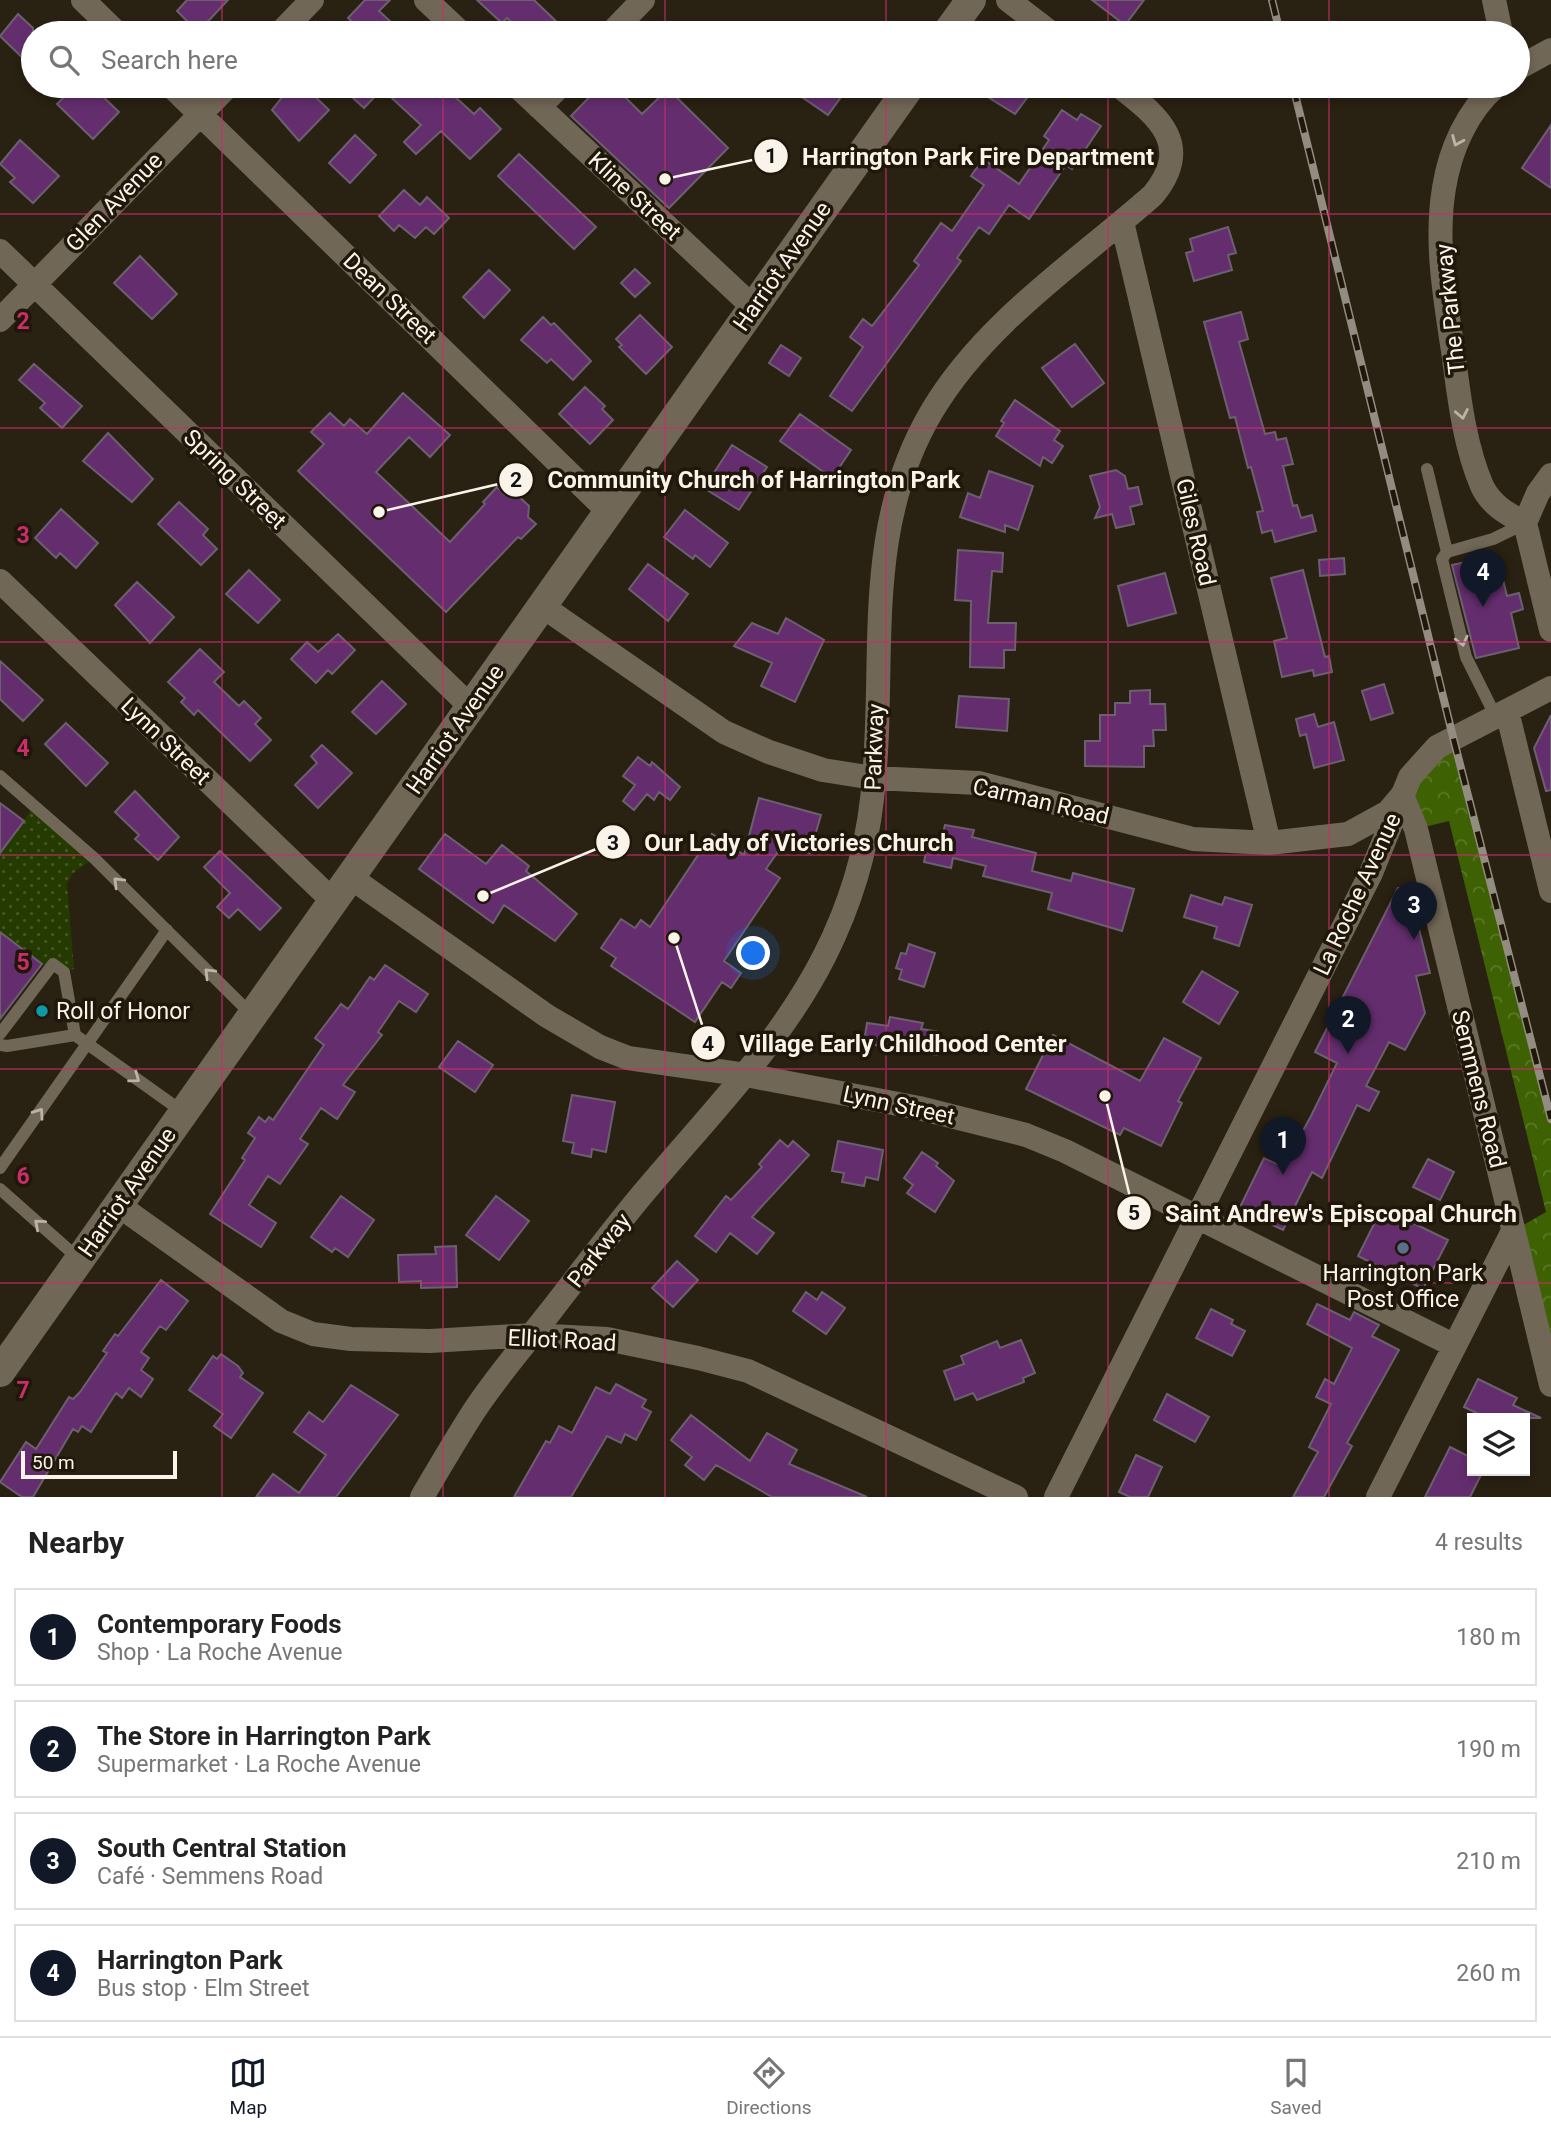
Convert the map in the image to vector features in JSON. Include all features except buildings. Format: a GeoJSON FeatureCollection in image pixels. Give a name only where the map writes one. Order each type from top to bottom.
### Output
{"type":"FeatureCollection","features":[{"type":"Feature","properties":{"kind":"street"},"geometry":{"type":"LineString","coordinates":[[83,0],[105,21]]}},
{"type":"Feature","properties":{"kind":"street"},"geometry":{"type":"LineString","coordinates":[[292,21],[312,0]]}},
{"type":"Feature","properties":{"kind":"street"},"geometry":{"type":"LineString","coordinates":[[426,0],[448,21]]}},
{"type":"Feature","properties":{"kind":"street"},"geometry":{"type":"LineString","coordinates":[[623,21],[643,0]]}},
{"type":"Feature","properties":{"kind":"street"},"geometry":{"type":"LineString","coordinates":[[956,21],[971,0]]}},
{"type":"Feature","properties":{"kind":"street"},"geometry":{"type":"LineString","coordinates":[[1008,0],[1035,21]]}},
{"type":"Feature","properties":{"kind":"street"},"geometry":{"type":"LineString","coordinates":[[1494,0],[1498,21]]}},
{"type":"Feature","properties":{"kind":"street"},"geometry":{"type":"LineString","coordinates":[[1530,61],[1551,50]]}},
{"type":"Feature","properties":{"kind":"street","name":"Dean Street"},"geometry":{"type":"LineString","coordinates":[[184,98],[608,511]]}},
{"type":"Feature","properties":{"kind":"street","name":"Glen Avenue"},"geometry":{"type":"LineString","coordinates":[[0,320],[216,98]]}},
{"type":"Feature","properties":{"kind":"street","name":"Kline Street"},"geometry":{"type":"LineString","coordinates":[[530,98],[753,307]]}},
{"type":"Feature","properties":{"kind":"street"},"geometry":{"type":"LineString","coordinates":[[539,107],[548,98]]}},
{"type":"Feature","properties":{"kind":"street","name":"Harriot Avenue"},"geometry":{"type":"LineString","coordinates":[[0,1372],[901,98]]}},
{"type":"Feature","properties":{"kind":"street","name":"Parkway"},"geometry":{"type":"LineString","coordinates":[[422,1497],[476,1408],[644,1192],[746,1075],[791,1014],[825,955],[847,905],[863,853],[873,778],[880,583],[886,537],[897,493],[925,425],[952,379],[988,335],[1122,222],[1168,176],[1173,153],[1168,133],[1146,106],[1135,98]]}},
{"type":"Feature","properties":{"kind":"street","name":"The Parkway"},"geometry":{"type":"LineString","coordinates":[[1486,98],[1465,123],[1451,157],[1444,189],[1441,261],[1461,416],[1482,487],[1499,510],[1525,523]]}},
{"type":"Feature","properties":{"kind":"street","name":"Giles Road"},"geometry":{"type":"LineString","coordinates":[[1122,222],[1269,843]]}},
{"type":"Feature","properties":{"kind":"street","name":"Spring Street"},"geometry":{"type":"LineString","coordinates":[[0,251],[471,707]]}},
{"type":"Feature","properties":{"kind":"street"},"geometry":{"type":"LineString","coordinates":[[1551,475],[1538,493],[1525,523],[1551,630]]}},
{"type":"Feature","properties":{"kind":"street","name":"Lynn Street"},"geometry":{"type":"LineString","coordinates":[[0,581],[342,889],[600,1047],[628,1058],[746,1075],[919,1108],[1026,1135],[1197,1216],[1453,1345]]}},
{"type":"Feature","properties":{"kind":"street","name":"Carman Road"},"geometry":{"type":"LineString","coordinates":[[542,606],[724,732],[769,752],[823,770],[873,778],[979,783],[1193,839],[1269,843],[1348,834],[1388,812],[1402,795]]}},
{"type":"Feature","properties":{"kind":"street","name":"La Roche Avenue"},"geometry":{"type":"LineString","coordinates":[[1055,1497],[1371,873],[1410,777],[1437,747],[1551,688]]}},
{"type":"Feature","properties":{"kind":"street"},"geometry":{"type":"LineString","coordinates":[[1502,714],[1551,891]]}},
{"type":"Feature","properties":{"kind":"street","name":"Semmens Road"},"geometry":{"type":"LineString","coordinates":[[1402,795],[1416,829],[1551,1385]]}},
{"type":"Feature","properties":{"kind":"street","name":"Elliot Road"},"geometry":{"type":"LineString","coordinates":[[118,1205],[281,1321],[313,1334],[351,1339],[430,1341],[533,1335],[607,1339],[748,1371],[1016,1497]]}},
{"type":"Feature","properties":{"kind":"street"},"geometry":{"type":"LineString","coordinates":[[1378,1497],[1513,1231]]}},
{"type":"Feature","properties":{"kind":"lane"},"geometry":{"type":"LineString","coordinates":[[1427,469],[1447,552]]}},
{"type":"Feature","properties":{"kind":"lane"},"geometry":{"type":"LineString","coordinates":[[1502,714],[1466,657],[1442,559],[1447,552],[1493,539],[1525,523]]}},
{"type":"Feature","properties":{"kind":"lane"},"geometry":{"type":"LineString","coordinates":[[0,776],[94,858],[252,1015]]}},
{"type":"Feature","properties":{"kind":"lane"},"geometry":{"type":"LineString","coordinates":[[0,1168],[167,930]]}},
{"type":"Feature","properties":{"kind":"lane"},"geometry":{"type":"LineString","coordinates":[[0,1034],[53,964],[64,972],[75,1035]]}},
{"type":"Feature","properties":{"kind":"lane"},"geometry":{"type":"LineString","coordinates":[[0,1045],[75,1035],[183,1112]]}},
{"type":"Feature","properties":{"kind":"lane"},"geometry":{"type":"LineString","coordinates":[[0,1189],[79,1259]]}},
{"type":"Feature","properties":{"kind":"green space"},"geometry":{"type":"Polygon","coordinates":[[[1453,737],[1551,1119],[1551,1385],[1513,1231],[1546,1212],[1449,821],[1416,829],[1410,777],[1453,737]]]}},
{"type":"Feature","properties":{"kind":"green space"},"geometry":{"type":"Polygon","coordinates":[[[34,806],[94,858],[72,874],[67,884],[74,969],[46,966],[5,936],[0,942],[0,853],[34,806]]]}},
{"type":"Feature","properties":{"kind":"railway"},"geometry":{"type":"LineString","coordinates":[[1272,0],[1277,21]]}},
{"type":"Feature","properties":{"kind":"railway"},"geometry":{"type":"LineString","coordinates":[[1296,98],[1453,737],[1551,1119]]}},
{"type":"Feature","properties":{"kind":"place","name":"Harrington Park Fire Department"},"geometry":{"type":"Point","coordinates":[665,179]}},
{"type":"Feature","properties":{"kind":"place","name":"Community Church of Harrington Park"},"geometry":{"type":"Point","coordinates":[379,512]}},
{"type":"Feature","properties":{"kind":"place","name":"Harrington Park"},"geometry":{"type":"Point","coordinates":[1483,607]}},
{"type":"Feature","properties":{"kind":"place","name":"Our Lady of Victories Church"},"geometry":{"type":"Point","coordinates":[483,896]}},
{"type":"Feature","properties":{"kind":"place","name":"Village Early Childhood Center"},"geometry":{"type":"Point","coordinates":[674,938]}},
{"type":"Feature","properties":{"kind":"place","name":"South Central Station"},"geometry":{"type":"Point","coordinates":[1414,940]}},
{"type":"Feature","properties":{"kind":"place","name":"Roll of Honor"},"geometry":{"type":"Point","coordinates":[42,1011]}},
{"type":"Feature","properties":{"kind":"place","name":"The Store in Harrington Park"},"geometry":{"type":"Point","coordinates":[1348,1054]}},
{"type":"Feature","properties":{"kind":"place","name":"Saint Andrew's Episcopal Church"},"geometry":{"type":"Point","coordinates":[1105,1096]}},
{"type":"Feature","properties":{"kind":"place","name":"Contemporary Foods"},"geometry":{"type":"Point","coordinates":[1283,1175]}},
{"type":"Feature","properties":{"kind":"place","name":"Harrington Park Post Office"},"geometry":{"type":"Point","coordinates":[1403,1248]}}]}
